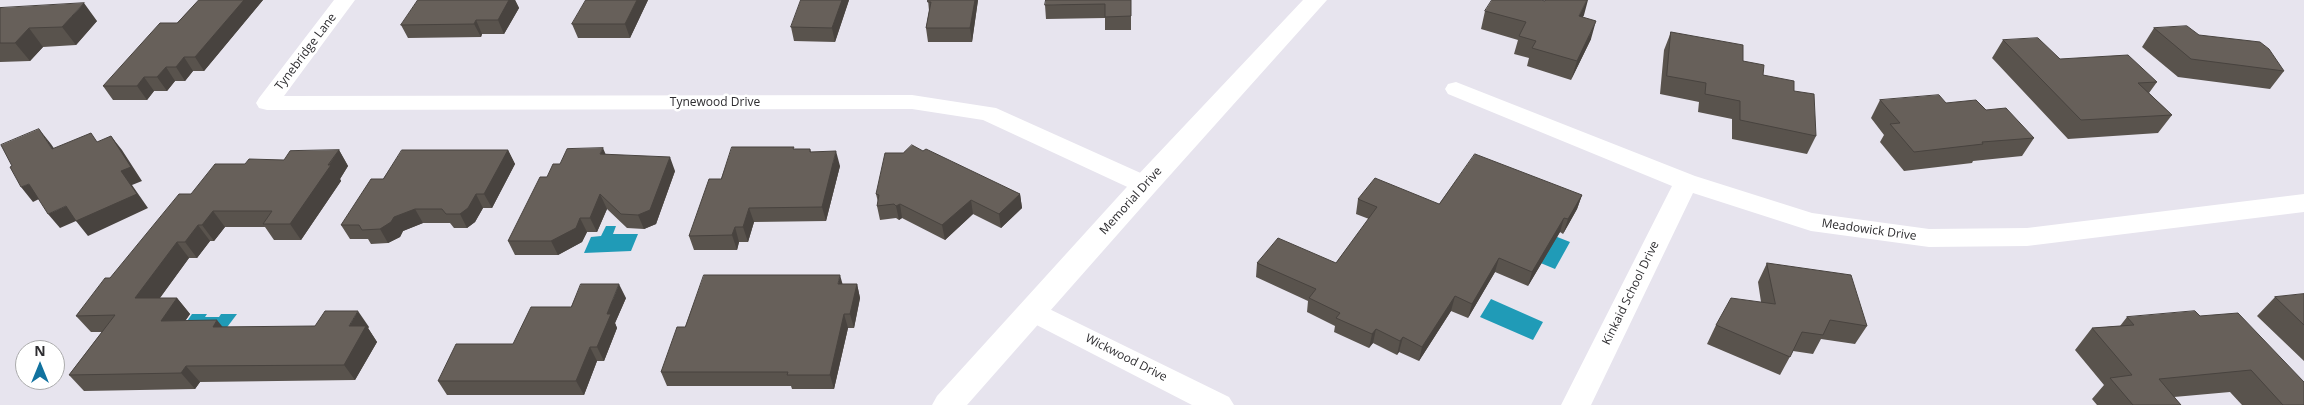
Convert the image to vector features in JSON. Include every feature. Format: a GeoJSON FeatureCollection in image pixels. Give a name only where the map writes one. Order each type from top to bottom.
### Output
{"type":"FeatureCollection","features":[{"type":"Feature","properties":{"kind":"street","name":"Tynebridge Lane"},"geometry":{"type":"LineString","coordinates":[[267,103],[345,0]]}},
{"type":"Feature","properties":{"kind":"street","name":"Memorial Drive"},"geometry":{"type":"LineString","coordinates":[[948,405],[1145,185],[1316,0]]}},
{"type":"Feature","properties":{"kind":"street","name":"Meadowick Drive"},"geometry":{"type":"LineString","coordinates":[[1456,89],[1686,182],[1811,222],[1929,238],[2027,237],[2304,202]]}},
{"type":"Feature","properties":{"kind":"street","name":"Tynewood Drive"},"geometry":{"type":"LineString","coordinates":[[267,103],[912,102],[988,113],[1145,185]]}},
{"type":"Feature","properties":{"kind":"street","name":"Kinkaid School Drive"},"geometry":{"type":"LineString","coordinates":[[1576,405],[1686,182]]}},
{"type":"Feature","properties":{"kind":"street","name":"Wickwood Drive"},"geometry":{"type":"LineString","coordinates":[[1033,311],[1219,405]]}},
{"type":"Feature","properties":{"kind":"water"},"geometry":{"type":"Polygon","coordinates":[[[606,226],[616,226],[613,234],[638,234],[631,251],[584,253],[591,237],[601,236],[606,226]]]}},
{"type":"Feature","properties":{"kind":"water"},"geometry":{"type":"Polygon","coordinates":[[[1547,233],[1570,242],[1555,269],[1531,259],[1547,233]]]}},
{"type":"Feature","properties":{"kind":"water"},"geometry":{"type":"Polygon","coordinates":[[[1491,299],[1543,322],[1533,340],[1480,317],[1491,299]]]}},
{"type":"Feature","properties":{"kind":"water"},"geometry":{"type":"Polygon","coordinates":[[[192,314],[207,314],[205,317],[219,317],[221,314],[237,314],[222,334],[180,331],[192,314]]]}},
{"type":"Feature","properties":{"kind":"building"},"geometry":{"type":"Polygon","coordinates":[[[199,0],[244,0],[195,57],[184,57],[176,67],[166,67],[157,77],[144,77],[137,86],[103,86],[160,23],[177,23],[199,0]]]}},
{"type":"Feature","properties":{"kind":"building"},"geometry":{"type":"Polygon","coordinates":[[[418,0],[509,0],[498,20],[476,20],[474,24],[401,25],[418,0]]]}},
{"type":"Feature","properties":{"kind":"building"},"geometry":{"type":"Polygon","coordinates":[[[586,0],[637,0],[625,24],[572,24],[586,0]]]}},
{"type":"Feature","properties":{"kind":"building"},"geometry":{"type":"Polygon","coordinates":[[[801,0],[842,0],[832,28],[791,27],[801,0]]]}},
{"type":"Feature","properties":{"kind":"building"},"geometry":{"type":"Polygon","coordinates":[[[928,0],[975,0],[970,28],[926,28],[931,2],[928,2],[928,0]]]}},
{"type":"Feature","properties":{"kind":"building"},"geometry":{"type":"Polygon","coordinates":[[[1046,0],[1131,0],[1131,16],[1105,17],[1105,4],[1045,5],[1046,0]]]}},
{"type":"Feature","properties":{"kind":"building"},"geometry":{"type":"Polygon","coordinates":[[[1492,0],[1587,0],[1579,16],[1596,21],[1577,61],[1532,48],[1536,41],[1519,36],[1526,22],[1485,11],[1492,0]]]}},
{"type":"Feature","properties":{"kind":"building"},"geometry":{"type":"Polygon","coordinates":[[[84,3],[62,27],[29,28],[15,43],[0,43],[0,8],[84,3]]]}},
{"type":"Feature","properties":{"kind":"building"},"geometry":{"type":"Polygon","coordinates":[[[2187,26],[2199,35],[2260,42],[2269,49],[2284,71],[2191,59],[2154,28],[2187,26]]]}},
{"type":"Feature","properties":{"kind":"building"},"geometry":{"type":"Polygon","coordinates":[[[1671,32],[1743,45],[1743,61],[1764,65],[1763,75],[1794,81],[1794,91],[1814,94],[1816,136],[1740,120],[1740,101],[1705,94],[1706,83],[1667,76],[1671,32]]]}},
{"type":"Feature","properties":{"kind":"building"},"geometry":{"type":"Polygon","coordinates":[[[2038,38],[2060,59],[2128,55],[2157,82],[2138,83],[2172,115],[2081,120],[2003,40],[2038,38]]]}},
{"type":"Feature","properties":{"kind":"building"},"geometry":{"type":"Polygon","coordinates":[[[1939,95],[1946,103],[1976,100],[1986,110],[2006,108],[2034,138],[1982,142],[1983,144],[1914,152],[1890,124],[1900,123],[1880,100],[1939,95]]]}},
{"type":"Feature","properties":{"kind":"building"},"geometry":{"type":"Polygon","coordinates":[[[39,129],[52,149],[91,133],[97,142],[111,136],[131,167],[121,171],[137,194],[76,221],[66,206],[48,214],[29,184],[21,187],[1,145],[39,129]]]}},
{"type":"Feature","properties":{"kind":"building"},"geometry":{"type":"Polygon","coordinates":[[[912,145],[923,151],[926,149],[1020,194],[999,214],[971,200],[942,225],[900,204],[896,206],[894,204],[877,206],[879,195],[876,194],[885,153],[903,153],[912,145]]]}},
{"type":"Feature","properties":{"kind":"building"},"geometry":{"type":"Polygon","coordinates":[[[732,147],[794,147],[793,149],[810,149],[810,152],[836,151],[822,207],[749,208],[743,227],[735,227],[732,235],[689,236],[709,179],[721,179],[732,147]]]}},
{"type":"Feature","properties":{"kind":"building"},"geometry":{"type":"Polygon","coordinates":[[[603,148],[600,154],[670,157],[650,210],[638,215],[621,214],[600,194],[590,218],[580,218],[576,228],[551,241],[508,241],[540,177],[547,177],[553,164],[560,164],[567,149],[603,148]]]}},
{"type":"Feature","properties":{"kind":"building"},"geometry":{"type":"Polygon","coordinates":[[[339,150],[328,165],[331,165],[290,224],[263,224],[272,211],[213,211],[202,225],[198,225],[185,242],[177,242],[135,298],[177,298],[161,321],[217,320],[213,327],[315,326],[325,311],[358,311],[349,326],[366,326],[344,365],[186,366],[181,373],[69,375],[115,315],[76,316],[105,278],[110,278],[179,194],[191,194],[215,164],[245,164],[249,159],[284,160],[290,151],[339,150]]]}},
{"type":"Feature","properties":{"kind":"building"},"geometry":{"type":"Polygon","coordinates":[[[402,150],[508,150],[484,194],[476,194],[468,208],[460,214],[446,214],[442,209],[415,209],[394,217],[391,222],[380,229],[362,230],[359,225],[341,225],[371,179],[383,179],[402,150]]]}},
{"type":"Feature","properties":{"kind":"building"},"geometry":{"type":"Polygon","coordinates":[[[1475,154],[1582,195],[1568,219],[1564,218],[1532,272],[1499,258],[1472,304],[1455,296],[1422,347],[1403,337],[1400,341],[1376,329],[1372,334],[1336,318],[1340,313],[1309,298],[1316,289],[1257,263],[1278,238],[1336,263],[1377,207],[1358,199],[1375,178],[1439,204],[1475,154]]]}},
{"type":"Feature","properties":{"kind":"building"},"geometry":{"type":"Polygon","coordinates":[[[1767,263],[1851,275],[1867,326],[1830,320],[1823,335],[1802,332],[1790,357],[1716,325],[1731,298],[1775,304],[1767,263]]]}},
{"type":"Feature","properties":{"kind":"building"},"geometry":{"type":"Polygon","coordinates":[[[704,275],[840,275],[838,284],[857,284],[850,314],[844,314],[830,375],[787,375],[788,372],[661,372],[677,327],[685,327],[704,275]]]}},
{"type":"Feature","properties":{"kind":"building"},"geometry":{"type":"Polygon","coordinates":[[[581,284],[619,284],[607,314],[611,314],[597,347],[590,347],[576,381],[438,381],[456,344],[513,344],[531,307],[571,307],[581,284]]]}},
{"type":"Feature","properties":{"kind":"building"},"geometry":{"type":"Polygon","coordinates":[[[2304,294],[2304,325],[2275,297],[2304,294]]]}},
{"type":"Feature","properties":{"kind":"building"},"geometry":{"type":"Polygon","coordinates":[[[2195,311],[2200,316],[2238,313],[2304,382],[2304,405],[2283,405],[2251,370],[2159,379],[2181,405],[2133,405],[2110,378],[2132,375],[2092,328],[2134,325],[2127,317],[2195,311]]]}}]}
